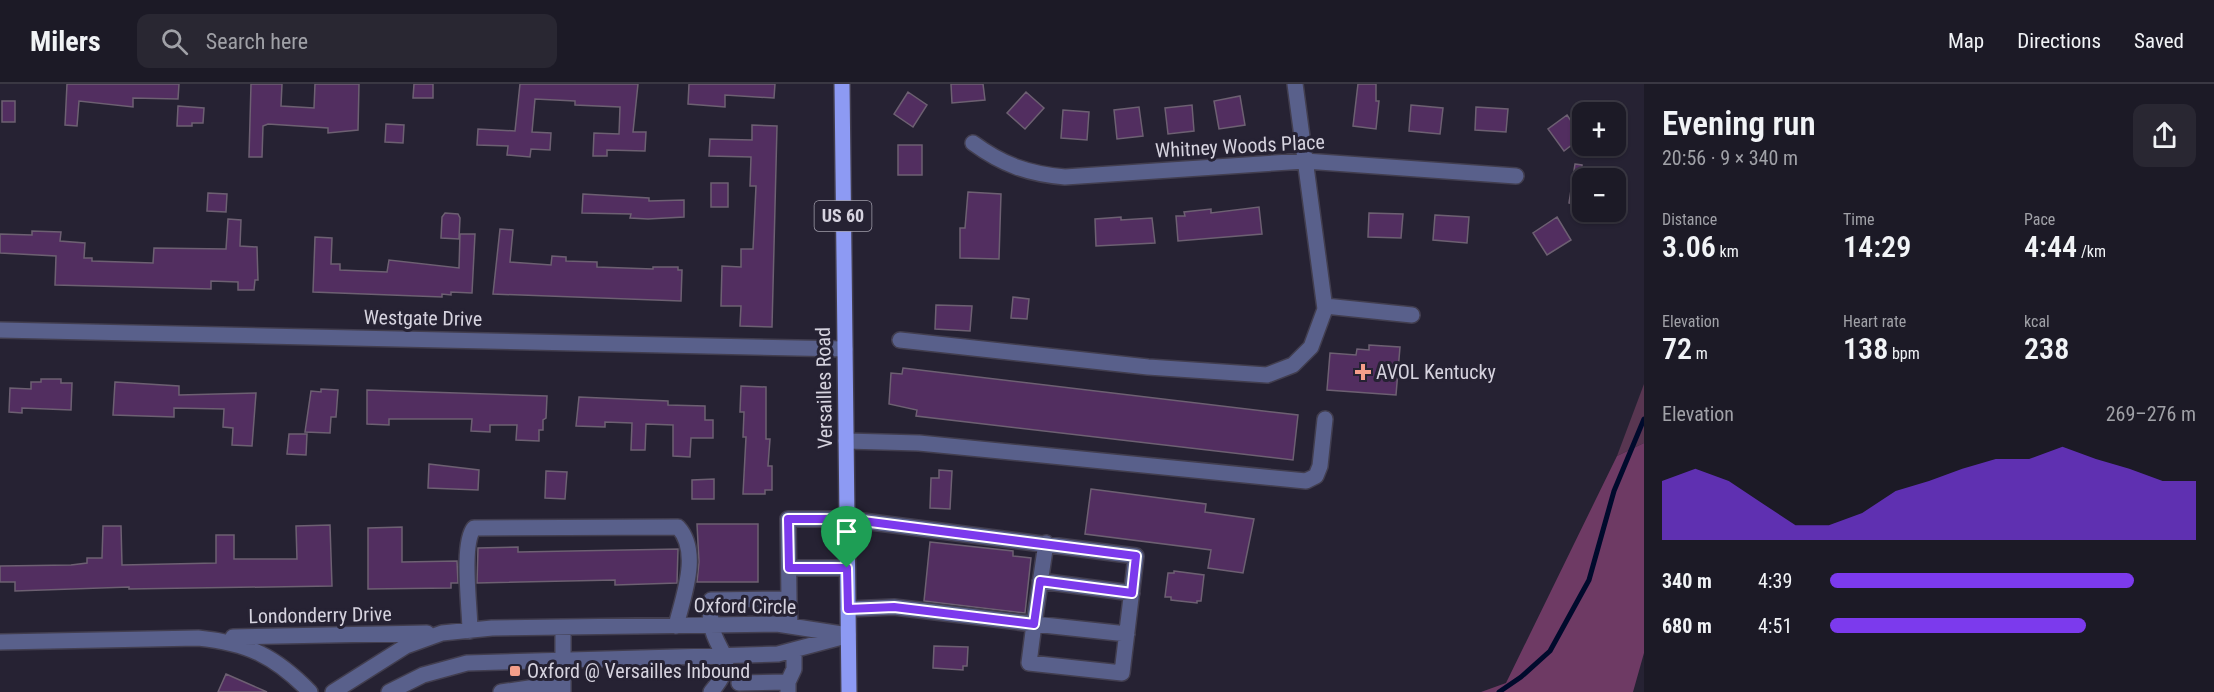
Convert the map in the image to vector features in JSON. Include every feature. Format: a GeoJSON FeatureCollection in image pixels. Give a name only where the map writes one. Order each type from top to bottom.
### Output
{"type":"FeatureCollection","features":[{"type":"Feature","properties":{"kind":"main road","name":"Versailles Road"},"geometry":{"type":"LineString","coordinates":[[842,84],[849,692]]}},
{"type":"Feature","properties":{"kind":"street"},"geometry":{"type":"LineString","coordinates":[[900,340],[1148,366],[1267,375],[1293,365],[1311,347],[1325,306],[1295,84]]}},
{"type":"Feature","properties":{"kind":"street","name":"Whitney Woods Place"},"geometry":{"type":"LineString","coordinates":[[973,143],[1012,168],[1036,175],[1065,177],[1305,161],[1516,176]]}},
{"type":"Feature","properties":{"kind":"street"},"geometry":{"type":"LineString","coordinates":[[1325,306],[1412,315]]}},
{"type":"Feature","properties":{"kind":"street","name":"Westgate Drive"},"geometry":{"type":"LineString","coordinates":[[0,330],[845,349]]}},
{"type":"Feature","properties":{"kind":"street"},"geometry":{"type":"LineString","coordinates":[[846,441],[919,443],[1306,481],[1316,476],[1320,466],[1325,419]]}},
{"type":"Feature","properties":{"kind":"street"},"geometry":{"type":"LineString","coordinates":[[790,626],[788,519],[847,519],[1046,543],[1136,556],[1122,673],[1029,663],[1046,543]]}},
{"type":"Feature","properties":{"kind":"street"},"geometry":{"type":"LineString","coordinates":[[470,631],[468,552],[470,533],[474,528],[678,527],[687,546],[689,574],[676,626]]}},
{"type":"Feature","properties":{"kind":"street"},"geometry":{"type":"LineString","coordinates":[[789,568],[847,568]]}},
{"type":"Feature","properties":{"kind":"street"},"geometry":{"type":"LineString","coordinates":[[1040,581],[1132,593]]}},
{"type":"Feature","properties":{"kind":"street"},"geometry":{"type":"LineString","coordinates":[[711,692],[725,673],[726,656],[711,625],[711,600],[789,599]]}},
{"type":"Feature","properties":{"kind":"street"},"geometry":{"type":"LineString","coordinates":[[848,609],[894,607],[1127,634]]}},
{"type":"Feature","properties":{"kind":"street","name":"Oxford Circle"},"geometry":{"type":"LineString","coordinates":[[333,692],[406,646],[442,633],[563,627],[711,625],[790,626],[848,635]]}},
{"type":"Feature","properties":{"kind":"street"},"geometry":{"type":"LineString","coordinates":[[501,692],[563,687],[563,627]]}},
{"type":"Feature","properties":{"kind":"street","name":"Londonderry Drive"},"geometry":{"type":"LineString","coordinates":[[0,642],[442,633]]}},
{"type":"Feature","properties":{"kind":"street"},"geometry":{"type":"LineString","coordinates":[[389,692],[423,675],[467,663],[778,654],[848,635]]}},
{"type":"Feature","properties":{"kind":"street","name":"Londonderry Drive"},"geometry":{"type":"LineString","coordinates":[[198,638],[230,641],[251,647],[294,675],[310,692]]}},
{"type":"Feature","properties":{"kind":"street"},"geometry":{"type":"LineString","coordinates":[[725,673],[739,687],[788,687],[794,669],[794,650]]}},
{"type":"Feature","properties":{"kind":"shaded area"},"geometry":{"type":"Polygon","coordinates":[[[1644,384],[1644,443],[1617,456],[1644,384]]]}},
{"type":"Feature","properties":{"kind":"shaded area"},"geometry":{"type":"Polygon","coordinates":[[[1644,443],[1644,653],[1633,692],[1481,692],[1506,683],[1617,456],[1644,443]]]}},
{"type":"Feature","properties":{"kind":"building"},"geometry":{"type":"Polygon","coordinates":[[[67,84],[179,84],[178,99],[133,98],[133,107],[79,101],[77,126],[65,125],[67,84]]]}},
{"type":"Feature","properties":{"kind":"building"},"geometry":{"type":"Polygon","coordinates":[[[251,84],[282,84],[281,106],[314,108],[315,84],[359,84],[358,130],[328,133],[328,128],[268,124],[263,126],[262,157],[249,157],[251,84]]]}},
{"type":"Feature","properties":{"kind":"building"},"geometry":{"type":"Polygon","coordinates":[[[414,84],[433,84],[433,98],[413,98],[414,84]]]}},
{"type":"Feature","properties":{"kind":"building"},"geometry":{"type":"Polygon","coordinates":[[[520,84],[638,84],[633,132],[646,132],[645,151],[607,150],[607,156],[593,156],[594,133],[619,134],[620,107],[575,105],[575,101],[535,99],[532,132],[551,133],[550,150],[531,149],[530,157],[507,155],[508,146],[477,145],[478,129],[515,131],[520,84]]]}},
{"type":"Feature","properties":{"kind":"building"},"geometry":{"type":"Polygon","coordinates":[[[689,84],[775,84],[774,98],[725,95],[725,107],[688,104],[689,84]]]}},
{"type":"Feature","properties":{"kind":"building"},"geometry":{"type":"Polygon","coordinates":[[[951,84],[983,84],[985,100],[952,103],[951,84]]]}},
{"type":"Feature","properties":{"kind":"building"},"geometry":{"type":"Polygon","coordinates":[[[1358,84],[1376,84],[1376,101],[1379,101],[1376,129],[1353,126],[1358,84]]]}},
{"type":"Feature","properties":{"kind":"building"},"geometry":{"type":"Polygon","coordinates":[[[908,92],[927,105],[913,127],[894,114],[908,92]]]}},
{"type":"Feature","properties":{"kind":"building"},"geometry":{"type":"Polygon","coordinates":[[[1026,92],[1044,108],[1025,129],[1007,113],[1026,92]]]}},
{"type":"Feature","properties":{"kind":"building"},"geometry":{"type":"Polygon","coordinates":[[[1240,96],[1245,125],[1219,129],[1214,101],[1240,96]]]}},
{"type":"Feature","properties":{"kind":"building"},"geometry":{"type":"Polygon","coordinates":[[[2,101],[15,101],[15,122],[2,122],[2,101]]]}},
{"type":"Feature","properties":{"kind":"building"},"geometry":{"type":"Polygon","coordinates":[[[1192,105],[1194,131],[1168,134],[1165,108],[1192,105]]]}},
{"type":"Feature","properties":{"kind":"building"},"geometry":{"type":"Polygon","coordinates":[[[1411,105],[1443,108],[1440,134],[1409,131],[1411,105]]]}},
{"type":"Feature","properties":{"kind":"building"},"geometry":{"type":"Polygon","coordinates":[[[178,106],[204,108],[203,123],[177,126],[178,106]]]}},
{"type":"Feature","properties":{"kind":"building"},"geometry":{"type":"Polygon","coordinates":[[[1139,107],[1143,136],[1117,139],[1114,110],[1139,107]]]}},
{"type":"Feature","properties":{"kind":"building"},"geometry":{"type":"Polygon","coordinates":[[[1476,107],[1508,109],[1506,132],[1475,130],[1476,107]]]}},
{"type":"Feature","properties":{"kind":"building"},"geometry":{"type":"Polygon","coordinates":[[[1063,110],[1089,112],[1087,140],[1061,138],[1063,110]]]}},
{"type":"Feature","properties":{"kind":"building"},"geometry":{"type":"Polygon","coordinates":[[[1567,115],[1572,122],[1572,145],[1564,151],[1548,129],[1567,115]]]}},
{"type":"Feature","properties":{"kind":"building"},"geometry":{"type":"Polygon","coordinates":[[[386,124],[404,125],[403,143],[385,142],[386,124]]]}},
{"type":"Feature","properties":{"kind":"building"},"geometry":{"type":"Polygon","coordinates":[[[752,125],[777,126],[772,327],[740,326],[741,306],[721,306],[722,266],[741,267],[741,249],[753,249],[756,186],[750,186],[751,157],[709,156],[710,139],[752,140],[752,125]]]}},
{"type":"Feature","properties":{"kind":"building"},"geometry":{"type":"Polygon","coordinates":[[[898,145],[922,145],[922,175],[898,175],[898,145]]]}},
{"type":"Feature","properties":{"kind":"building"},"geometry":{"type":"Polygon","coordinates":[[[1575,164],[1582,165],[1582,168],[1574,168],[1575,164]]]}},
{"type":"Feature","properties":{"kind":"building"},"geometry":{"type":"Polygon","coordinates":[[[711,183],[728,183],[728,207],[711,207],[711,183]]]}},
{"type":"Feature","properties":{"kind":"building"},"geometry":{"type":"Polygon","coordinates":[[[1572,184],[1572,204],[1569,203],[1572,184]]]}},
{"type":"Feature","properties":{"kind":"building"},"geometry":{"type":"Polygon","coordinates":[[[968,192],[1001,194],[999,259],[960,258],[960,228],[965,228],[968,192]]]}},
{"type":"Feature","properties":{"kind":"building"},"geometry":{"type":"Polygon","coordinates":[[[208,193],[227,194],[226,212],[207,211],[208,193]]]}},
{"type":"Feature","properties":{"kind":"building"},"geometry":{"type":"Polygon","coordinates":[[[583,194],[649,198],[649,201],[684,200],[684,217],[648,219],[630,218],[631,214],[582,213],[583,194]]]}},
{"type":"Feature","properties":{"kind":"building"},"geometry":{"type":"Polygon","coordinates":[[[1259,207],[1262,234],[1178,241],[1176,216],[1185,216],[1184,212],[1211,209],[1211,213],[1259,207]]]}},
{"type":"Feature","properties":{"kind":"building"},"geometry":{"type":"Polygon","coordinates":[[[445,213],[458,214],[460,218],[459,239],[441,238],[442,217],[445,213]]]}},
{"type":"Feature","properties":{"kind":"building"},"geometry":{"type":"Polygon","coordinates":[[[1369,213],[1403,214],[1401,238],[1368,237],[1369,213]]]}},
{"type":"Feature","properties":{"kind":"building"},"geometry":{"type":"Polygon","coordinates":[[[1435,215],[1469,217],[1467,243],[1433,240],[1435,215]]]}},
{"type":"Feature","properties":{"kind":"building"},"geometry":{"type":"Polygon","coordinates":[[[1121,217],[1121,220],[1152,218],[1155,243],[1096,246],[1095,219],[1121,217]]]}},
{"type":"Feature","properties":{"kind":"building"},"geometry":{"type":"Polygon","coordinates":[[[1557,217],[1571,240],[1547,255],[1533,233],[1557,217]]]}},
{"type":"Feature","properties":{"kind":"building"},"geometry":{"type":"Polygon","coordinates":[[[228,219],[241,220],[240,246],[257,247],[258,280],[255,280],[254,290],[238,290],[238,282],[211,281],[211,289],[55,285],[56,256],[0,253],[0,234],[32,235],[32,231],[61,232],[60,241],[85,243],[84,258],[92,258],[92,261],[153,263],[154,248],[226,249],[228,219]]]}},
{"type":"Feature","properties":{"kind":"building"},"geometry":{"type":"Polygon","coordinates":[[[500,229],[513,230],[510,262],[551,265],[552,256],[566,257],[566,261],[597,262],[597,267],[653,269],[653,267],[678,267],[678,270],[682,270],[681,301],[493,294],[500,229]]]}},
{"type":"Feature","properties":{"kind":"building"},"geometry":{"type":"Polygon","coordinates":[[[460,234],[475,234],[472,293],[451,292],[451,295],[442,294],[442,297],[313,292],[315,237],[332,238],[331,264],[340,264],[340,270],[387,272],[389,260],[459,268],[460,234]]]}},
{"type":"Feature","properties":{"kind":"building"},"geometry":{"type":"Polygon","coordinates":[[[1013,297],[1029,299],[1027,319],[1011,318],[1013,297]]]}},
{"type":"Feature","properties":{"kind":"building"},"geometry":{"type":"Polygon","coordinates":[[[936,305],[972,306],[970,331],[935,329],[936,305]]]}},
{"type":"Feature","properties":{"kind":"building","name":"AVOL Kentucky"},"geometry":{"type":"Polygon","coordinates":[[[1369,345],[1400,347],[1396,395],[1327,390],[1330,353],[1356,355],[1357,349],[1369,350],[1369,345]]]}},
{"type":"Feature","properties":{"kind":"building"},"geometry":{"type":"Polygon","coordinates":[[[903,368],[1298,415],[1293,460],[916,416],[917,410],[889,404],[891,373],[902,374],[903,368]]]}},
{"type":"Feature","properties":{"kind":"building"},"geometry":{"type":"Polygon","coordinates":[[[41,379],[61,379],[61,383],[72,383],[71,410],[22,408],[22,413],[9,412],[10,388],[31,389],[31,382],[41,382],[41,379]]]}},
{"type":"Feature","properties":{"kind":"building"},"geometry":{"type":"Polygon","coordinates":[[[115,382],[179,386],[179,395],[256,393],[252,446],[232,445],[233,428],[223,427],[224,409],[174,408],[174,417],[113,415],[115,382]]]}},
{"type":"Feature","properties":{"kind":"building"},"geometry":{"type":"Polygon","coordinates":[[[741,386],[766,387],[766,439],[770,439],[768,466],[772,466],[772,490],[765,490],[765,494],[743,494],[746,437],[743,437],[744,412],[740,412],[741,386]]]}},
{"type":"Feature","properties":{"kind":"building"},"geometry":{"type":"Polygon","coordinates":[[[321,389],[338,390],[336,417],[331,417],[330,433],[305,432],[311,391],[321,392],[321,389]]]}},
{"type":"Feature","properties":{"kind":"building"},"geometry":{"type":"Polygon","coordinates":[[[367,390],[547,396],[546,418],[543,420],[543,430],[539,430],[539,441],[516,440],[517,425],[490,425],[490,432],[471,431],[472,419],[389,419],[389,425],[367,424],[367,390]]]}},
{"type":"Feature","properties":{"kind":"building"},"geometry":{"type":"Polygon","coordinates":[[[579,397],[668,401],[668,405],[705,406],[705,420],[713,420],[713,438],[691,438],[690,457],[673,456],[673,425],[646,424],[645,450],[631,450],[632,423],[605,422],[605,427],[576,426],[579,397]]]}},
{"type":"Feature","properties":{"kind":"building"},"geometry":{"type":"Polygon","coordinates":[[[289,434],[307,434],[306,455],[287,454],[289,434]]]}},
{"type":"Feature","properties":{"kind":"building"},"geometry":{"type":"Polygon","coordinates":[[[429,464],[479,470],[478,490],[428,488],[429,464]]]}},
{"type":"Feature","properties":{"kind":"building"},"geometry":{"type":"Polygon","coordinates":[[[939,470],[952,471],[950,509],[930,508],[931,478],[939,478],[939,470]]]}},
{"type":"Feature","properties":{"kind":"building"},"geometry":{"type":"Polygon","coordinates":[[[546,471],[567,472],[565,499],[545,498],[546,471]]]}},
{"type":"Feature","properties":{"kind":"building"},"geometry":{"type":"Polygon","coordinates":[[[714,479],[714,499],[692,499],[692,480],[714,479]]]}},
{"type":"Feature","properties":{"kind":"building"},"geometry":{"type":"Polygon","coordinates":[[[1091,489],[1206,504],[1205,512],[1254,519],[1243,573],[1208,568],[1211,550],[1085,534],[1091,489]]]}},
{"type":"Feature","properties":{"kind":"building"},"geometry":{"type":"Polygon","coordinates":[[[697,524],[758,524],[758,582],[697,582],[699,562],[697,524]]]}},
{"type":"Feature","properties":{"kind":"building"},"geometry":{"type":"Polygon","coordinates":[[[330,525],[332,586],[129,589],[129,587],[15,591],[15,582],[0,582],[0,566],[71,565],[87,563],[87,558],[102,558],[103,526],[121,526],[122,565],[216,563],[216,535],[234,535],[234,559],[297,559],[296,526],[330,525]]]}},
{"type":"Feature","properties":{"kind":"building"},"geometry":{"type":"Polygon","coordinates":[[[402,527],[402,562],[457,561],[458,583],[451,583],[451,588],[368,589],[368,528],[402,527]]]}},
{"type":"Feature","properties":{"kind":"building"},"geometry":{"type":"Polygon","coordinates":[[[930,542],[1013,551],[1013,556],[1031,558],[1025,613],[924,601],[930,542]]]}},
{"type":"Feature","properties":{"kind":"building"},"geometry":{"type":"Polygon","coordinates":[[[518,547],[518,552],[678,549],[677,583],[615,585],[615,580],[477,583],[478,548],[518,547]]]}},
{"type":"Feature","properties":{"kind":"building"},"geometry":{"type":"Polygon","coordinates":[[[1174,571],[1204,575],[1201,601],[1197,603],[1171,600],[1171,597],[1165,597],[1168,573],[1174,573],[1174,571]]]}},
{"type":"Feature","properties":{"kind":"building"},"geometry":{"type":"Polygon","coordinates":[[[934,646],[968,647],[967,666],[963,666],[963,670],[933,668],[934,646]]]}},
{"type":"Feature","properties":{"kind":"building"},"geometry":{"type":"Polygon","coordinates":[[[226,674],[267,692],[218,692],[226,674]]]}},
{"type":"Feature","properties":{"kind":"waterway"},"geometry":{"type":"LineString","coordinates":[[1499,692],[1521,677],[1550,651],[1589,580],[1614,491],[1644,419]]}},
{"type":"Feature","properties":{"kind":"place","name":"AVOL Kentucky"},"geometry":{"type":"Point","coordinates":[1363,372]}},
{"type":"Feature","properties":{"kind":"place","name":"Oxford @ Versailles Inbound"},"geometry":{"type":"Point","coordinates":[515,671]}},
{"type":"Feature","properties":{"kind":"route"},"geometry":{"type":"LineString","coordinates":[[788,519],[847,519],[1042,542],[1136,556],[1132,593],[1040,581],[1034,624],[894,607],[848,609],[847,568],[789,568],[788,519]]}}]}
